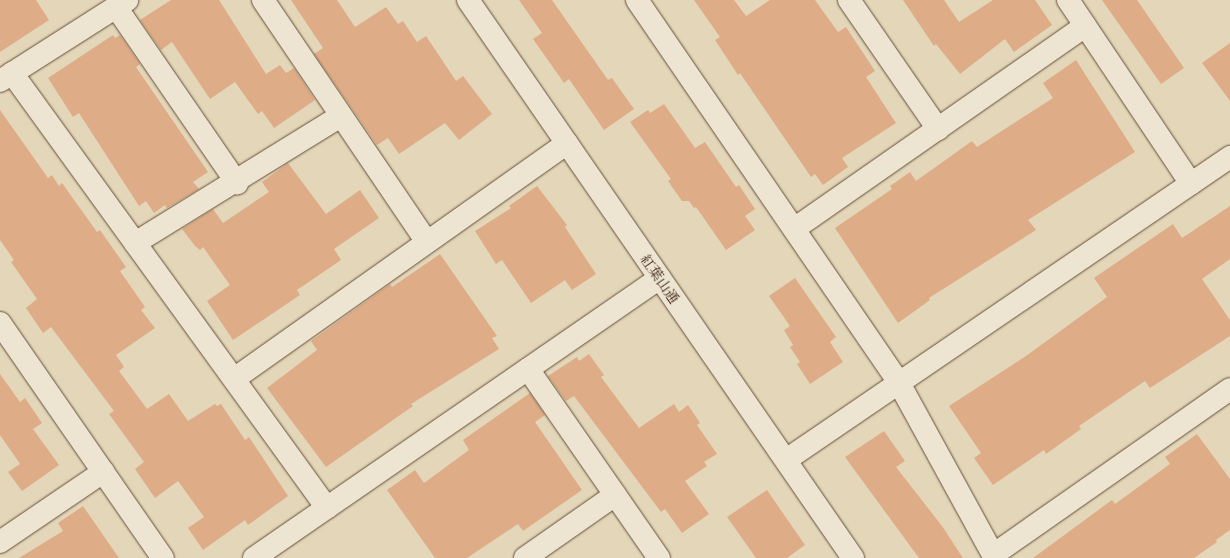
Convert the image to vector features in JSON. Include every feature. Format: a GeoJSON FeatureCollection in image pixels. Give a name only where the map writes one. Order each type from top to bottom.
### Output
{"type":"FeatureCollection","features":[{"type":"Feature","properties":{"kind":"street"},"geometry":{"type":"LineString","coordinates":[[263,0],[426,241]]}},
{"type":"Feature","properties":{"kind":"street","name":"紅葉山通"},"geometry":{"type":"LineString","coordinates":[[468,0],[853,558]]}},
{"type":"Feature","properties":{"kind":"street"},"geometry":{"type":"LineString","coordinates":[[637,0],[899,383],[994,556],[1230,389]]}},
{"type":"Feature","properties":{"kind":"street"},"geometry":{"type":"LineString","coordinates":[[849,0],[938,129]]}},
{"type":"Feature","properties":{"kind":"street"},"geometry":{"type":"LineString","coordinates":[[1068,0],[1191,184]]}},
{"type":"Feature","properties":{"kind":"street"},"geometry":{"type":"LineString","coordinates":[[237,183],[121,3],[6,77],[135,243],[327,508]]}},
{"type":"Feature","properties":{"kind":"street"},"geometry":{"type":"LineString","coordinates":[[794,229],[1086,26]]}},
{"type":"Feature","properties":{"kind":"street"},"geometry":{"type":"LineString","coordinates":[[135,243],[237,183],[341,116]]}},
{"type":"Feature","properties":{"kind":"street"},"geometry":{"type":"LineString","coordinates":[[234,380],[426,241],[566,143]]}},
{"type":"Feature","properties":{"kind":"street"},"geometry":{"type":"LineString","coordinates":[[786,460],[1230,157]]}},
{"type":"Feature","properties":{"kind":"street"},"geometry":{"type":"LineString","coordinates":[[254,558],[660,278]]}},
{"type":"Feature","properties":{"kind":"street"},"geometry":{"type":"LineString","coordinates":[[0,323],[163,558]]}},
{"type":"Feature","properties":{"kind":"street"},"geometry":{"type":"LineString","coordinates":[[528,369],[659,558]]}},
{"type":"Feature","properties":{"kind":"street"},"geometry":{"type":"LineString","coordinates":[[0,542],[103,472]]}},
{"type":"Feature","properties":{"kind":"street"},"geometry":{"type":"LineString","coordinates":[[525,558],[615,495]]}},
{"type":"Feature","properties":{"kind":"building"},"geometry":{"type":"Polygon","coordinates":[[[0,0],[36,0],[49,20],[0,52],[0,0]]]}},
{"type":"Feature","properties":{"kind":"building"},"geometry":{"type":"Polygon","coordinates":[[[171,0],[219,0],[266,74],[280,65],[286,73],[294,68],[315,100],[274,128],[262,111],[258,114],[235,82],[210,99],[172,42],[161,50],[140,20],[171,0]]]}},
{"type":"Feature","properties":{"kind":"building"},"geometry":{"type":"Polygon","coordinates":[[[291,0],[337,0],[355,27],[386,7],[398,24],[403,21],[417,42],[426,36],[456,81],[463,76],[492,114],[459,140],[445,123],[399,154],[388,138],[377,145],[314,54],[323,48],[291,0]]]}},
{"type":"Feature","properties":{"kind":"building"},"geometry":{"type":"Polygon","coordinates":[[[519,0],[552,0],[608,80],[612,78],[634,109],[604,130],[569,79],[564,83],[533,39],[542,33],[519,0]]]}},
{"type":"Feature","properties":{"kind":"building"},"geometry":{"type":"Polygon","coordinates":[[[694,0],[734,0],[746,16],[770,0],[815,0],[838,32],[846,27],[875,71],[866,77],[896,123],[842,158],[848,167],[823,185],[815,174],[811,177],[740,73],[738,75],[715,40],[720,37],[694,0]]]}},
{"type":"Feature","properties":{"kind":"building"},"geometry":{"type":"Polygon","coordinates":[[[903,0],[944,0],[959,22],[993,0],[1035,0],[1052,25],[1014,52],[1005,39],[960,74],[936,44],[934,46],[903,0]]]}},
{"type":"Feature","properties":{"kind":"building"},"geometry":{"type":"Polygon","coordinates":[[[1102,0],[1137,0],[1184,68],[1161,84],[1102,0]]]}},
{"type":"Feature","properties":{"kind":"building"},"geometry":{"type":"Polygon","coordinates":[[[113,35],[115,38],[120,35],[140,64],[136,67],[208,172],[193,182],[199,189],[167,208],[165,205],[154,213],[146,201],[139,206],[79,113],[73,117],[48,78],[113,35]]]}},
{"type":"Feature","properties":{"kind":"building"},"geometry":{"type":"Polygon","coordinates":[[[1230,43],[1230,101],[1202,63],[1230,43]]]}},
{"type":"Feature","properties":{"kind":"building"},"geometry":{"type":"Polygon","coordinates":[[[1076,60],[1135,152],[1028,220],[1036,230],[929,298],[930,300],[898,323],[835,228],[892,189],[890,186],[910,172],[916,181],[972,141],[977,147],[1053,98],[1043,83],[1076,60]]]}},
{"type":"Feature","properties":{"kind":"building"},"geometry":{"type":"Polygon","coordinates":[[[664,104],[695,148],[705,142],[736,187],[739,185],[755,209],[745,216],[755,230],[726,250],[696,207],[694,208],[689,201],[682,201],[668,181],[671,179],[630,122],[648,110],[650,113],[664,104]]]}},
{"type":"Feature","properties":{"kind":"building"},"geometry":{"type":"Polygon","coordinates":[[[0,110],[48,178],[52,175],[59,186],[62,183],[97,232],[100,230],[126,267],[120,271],[145,307],[141,310],[155,328],[116,355],[124,367],[119,371],[147,409],[169,394],[188,421],[215,404],[217,406],[221,404],[245,440],[249,437],[288,496],[248,525],[245,520],[203,550],[188,528],[204,517],[178,481],[155,498],[135,469],[144,462],[109,414],[114,411],[51,327],[43,333],[26,308],[37,299],[11,262],[14,260],[0,240],[0,110]]]}},
{"type":"Feature","properties":{"kind":"building"},"geometry":{"type":"Polygon","coordinates":[[[288,163],[326,214],[360,190],[379,218],[334,249],[341,260],[297,290],[300,295],[233,340],[207,301],[230,285],[203,247],[200,250],[195,246],[182,229],[213,209],[223,223],[269,192],[262,182],[288,163]]]}},
{"type":"Feature","properties":{"kind":"building"},"geometry":{"type":"Polygon","coordinates":[[[537,186],[567,225],[565,227],[596,274],[572,290],[565,280],[531,303],[502,260],[496,264],[475,231],[511,208],[509,206],[537,186]]]}},
{"type":"Feature","properties":{"kind":"building"},"geometry":{"type":"Polygon","coordinates":[[[1230,206],[1230,259],[1202,279],[1230,320],[1230,336],[1150,388],[1145,381],[1079,426],[1081,429],[1046,454],[1044,450],[993,485],[974,458],[981,453],[949,406],[1026,356],[1107,297],[1094,278],[1173,224],[1182,238],[1230,206]]]}},
{"type":"Feature","properties":{"kind":"building"},"geometry":{"type":"Polygon","coordinates":[[[440,254],[497,336],[492,338],[499,349],[411,404],[413,406],[326,467],[267,388],[317,350],[311,341],[390,284],[392,287],[440,254]]]}},
{"type":"Feature","properties":{"kind":"building"},"geometry":{"type":"Polygon","coordinates":[[[795,278],[836,337],[830,342],[843,362],[810,384],[797,364],[800,362],[790,347],[793,345],[784,330],[790,326],[769,296],[795,278]]]}},
{"type":"Feature","properties":{"kind":"building"},"geometry":{"type":"Polygon","coordinates":[[[589,354],[604,375],[601,377],[639,428],[674,404],[679,412],[688,405],[700,423],[697,425],[717,454],[704,462],[707,466],[685,481],[709,514],[682,533],[665,509],[661,512],[574,396],[566,401],[548,376],[577,357],[579,361],[589,354]]]}},
{"type":"Feature","properties":{"kind":"building"},"geometry":{"type":"Polygon","coordinates":[[[0,374],[20,402],[25,398],[42,423],[33,429],[59,465],[22,491],[8,472],[20,464],[0,435],[0,374]]]}},
{"type":"Feature","properties":{"kind":"building"},"geometry":{"type":"Polygon","coordinates":[[[530,393],[545,415],[535,422],[582,490],[523,531],[518,524],[467,558],[435,558],[387,490],[415,470],[424,483],[469,450],[463,440],[530,393]]]}},
{"type":"Feature","properties":{"kind":"building"},"geometry":{"type":"Polygon","coordinates":[[[884,431],[905,461],[896,467],[942,526],[963,558],[919,558],[845,457],[884,431]]]}},
{"type":"Feature","properties":{"kind":"building"},"geometry":{"type":"Polygon","coordinates":[[[1197,434],[1230,479],[1230,530],[1216,540],[1217,542],[1194,558],[1033,558],[1112,500],[1115,504],[1170,464],[1165,457],[1197,434]]]}},
{"type":"Feature","properties":{"kind":"building"},"geometry":{"type":"Polygon","coordinates":[[[767,490],[805,545],[787,558],[756,558],[727,517],[767,490]]]}},
{"type":"Feature","properties":{"kind":"building"},"geometry":{"type":"Polygon","coordinates":[[[83,506],[119,558],[19,558],[63,531],[58,523],[83,506]]]}}]}
